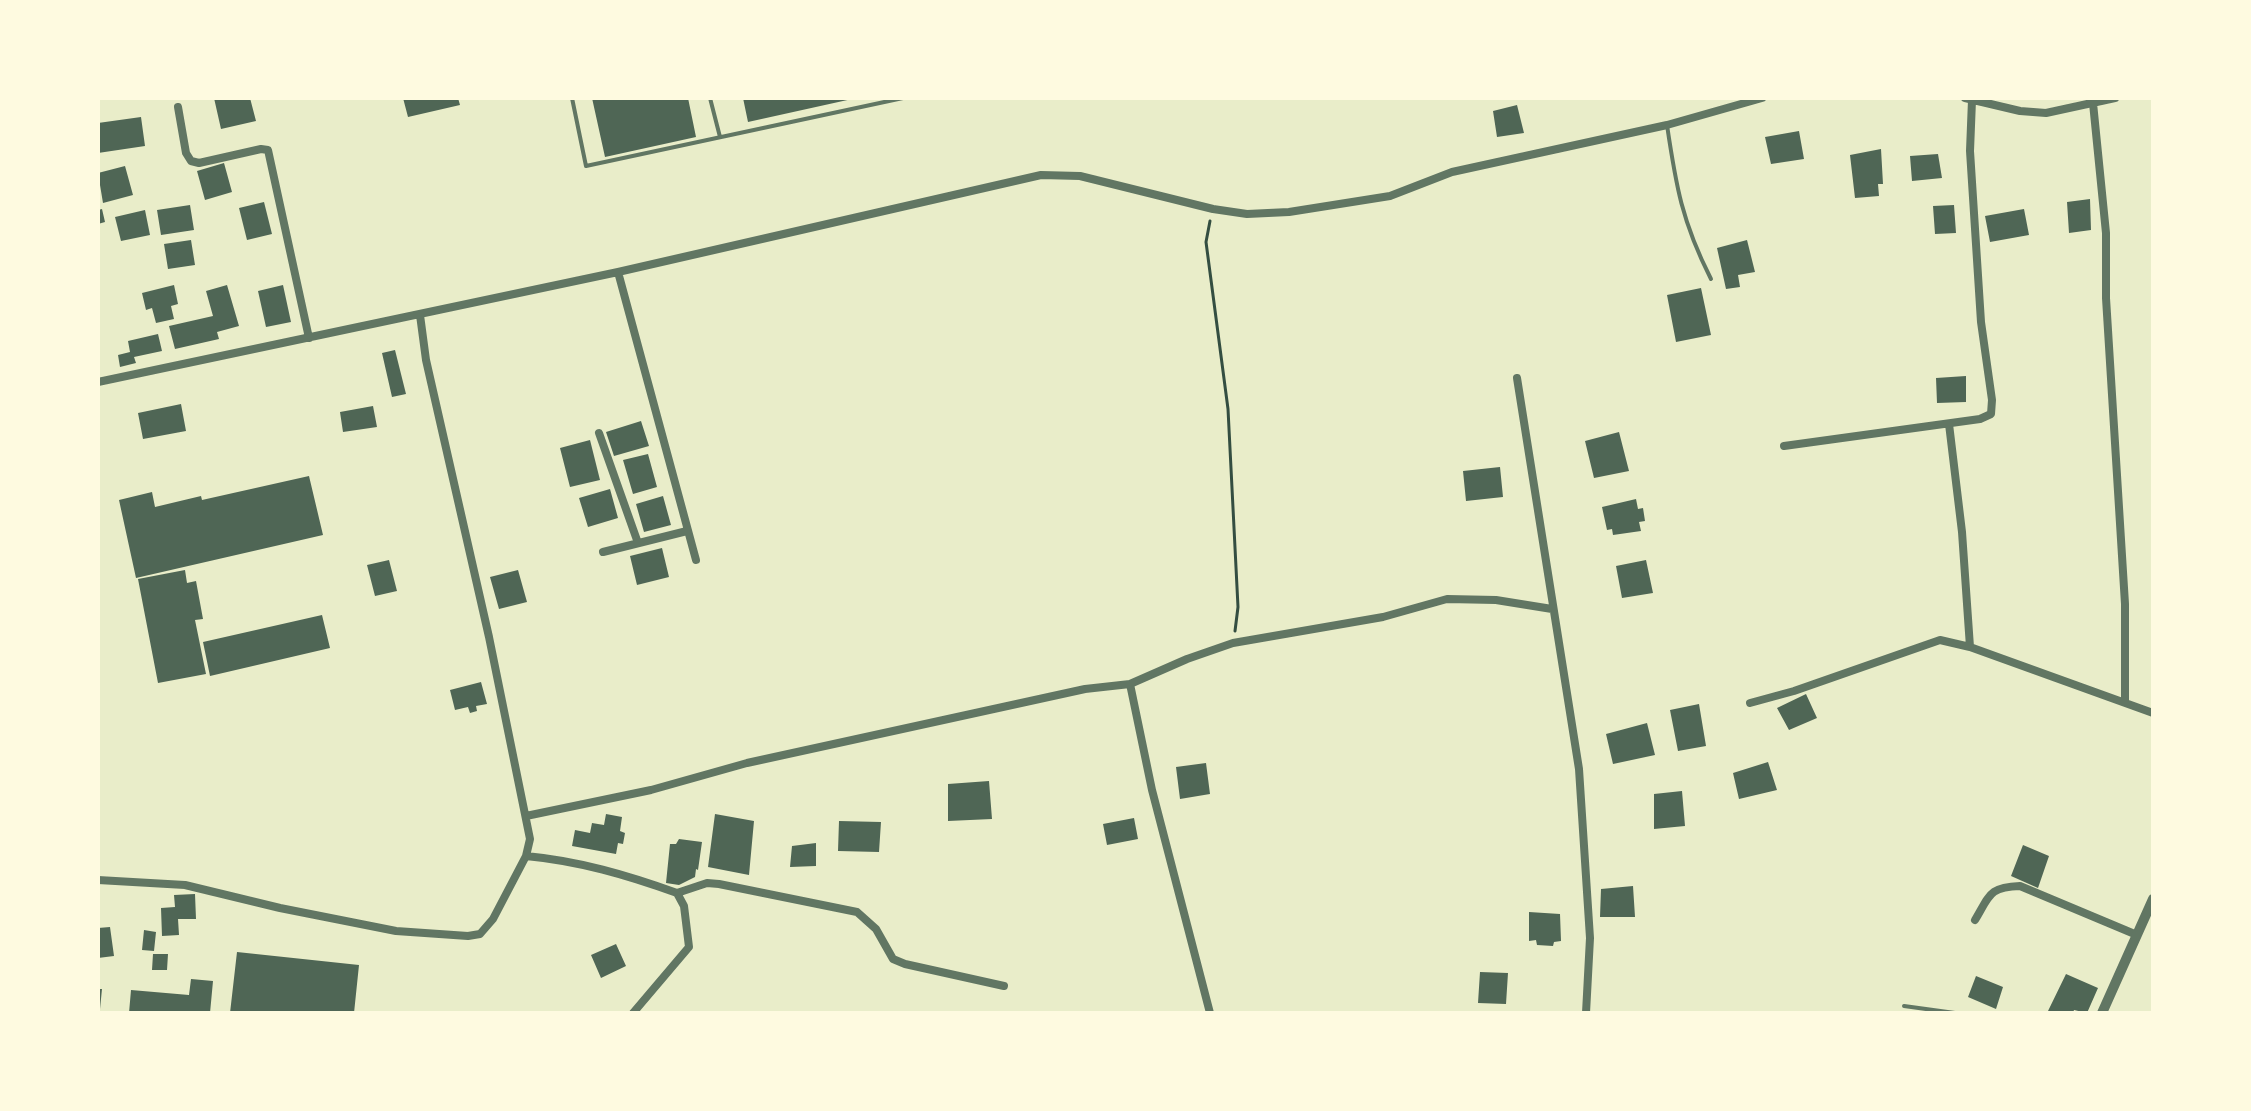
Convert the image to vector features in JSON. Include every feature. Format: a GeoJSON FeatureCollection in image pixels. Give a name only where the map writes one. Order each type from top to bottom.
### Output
{"type":"FeatureCollection","features":[{"type":"Feature","properties":{"kind":"street"},"geometry":{"type":"LineString","coordinates":[[98,382],[618,272],[1041,175],[1080,176],[1213,209],[1271,214],[1390,196],[1452,172],[1667,125],[1762,98]]}},
{"type":"Feature","properties":{"kind":"street"},"geometry":{"type":"LineString","coordinates":[[1784,446],[1987,417],[1993,407],[1981,322],[1968,99],[2020,111],[2046,113],[2115,98]]}},
{"type":"Feature","properties":{"kind":"street"},"geometry":{"type":"LineString","coordinates":[[2093,103],[2106,233],[2106,298],[2125,604],[2125,701]]}},
{"type":"Feature","properties":{"kind":"street"},"geometry":{"type":"LineString","coordinates":[[178,107],[186,153],[191,161],[199,163],[268,150],[309,338]]}},
{"type":"Feature","properties":{"kind":"street"},"geometry":{"type":"LineString","coordinates":[[618,272],[696,560]]}},
{"type":"Feature","properties":{"kind":"street"},"geometry":{"type":"LineString","coordinates":[[98,880],[185,885],[396,931],[468,936],[480,934],[487,928],[526,856],[530,839],[489,637],[429,375],[420,315]]}},
{"type":"Feature","properties":{"kind":"street"},"geometry":{"type":"LineString","coordinates":[[1517,378],[1584,811],[1590,938],[1586,1013]]}},
{"type":"Feature","properties":{"kind":"street"},"geometry":{"type":"LineString","coordinates":[[1949,424],[1962,532],[1970,647]]}},
{"type":"Feature","properties":{"kind":"street"},"geometry":{"type":"LineString","coordinates":[[599,433],[638,543]]}},
{"type":"Feature","properties":{"kind":"street"},"geometry":{"type":"LineString","coordinates":[[603,552],[687,531]]}},
{"type":"Feature","properties":{"kind":"street"},"geometry":{"type":"LineString","coordinates":[[526,816],[651,790],[747,763],[1085,689],[1130,684],[1233,643],[1383,617],[1447,599],[1496,600],[1552,609]]}},
{"type":"Feature","properties":{"kind":"street"},"geometry":{"type":"LineString","coordinates":[[1750,703],[1794,691],[1940,640],[1970,647],[2153,713]]}},
{"type":"Feature","properties":{"kind":"street"},"geometry":{"type":"LineString","coordinates":[[1130,684],[1152,790],[1210,1013]]}},
{"type":"Feature","properties":{"kind":"street"},"geometry":{"type":"LineString","coordinates":[[526,856],[580,862],[649,881],[677,893],[684,906],[689,947],[633,1013]]}},
{"type":"Feature","properties":{"kind":"street"},"geometry":{"type":"LineString","coordinates":[[677,893],[707,883],[719,884],[857,912],[876,929],[893,959],[1004,986]]}},
{"type":"Feature","properties":{"kind":"street"},"geometry":{"type":"LineString","coordinates":[[1975,920],[1991,894],[2001,886],[2020,886],[2137,935]]}},
{"type":"Feature","properties":{"kind":"street"},"geometry":{"type":"LineString","coordinates":[[2102,1013],[2153,899]]}},
{"type":"Feature","properties":{"kind":"lane"},"geometry":{"type":"LineString","coordinates":[[572,98],[586,166],[903,98]]}},
{"type":"Feature","properties":{"kind":"lane"},"geometry":{"type":"LineString","coordinates":[[710,98],[720,137]]}},
{"type":"Feature","properties":{"kind":"lane"},"geometry":{"type":"LineString","coordinates":[[1667,125],[1681,209],[1711,279]]}},
{"type":"Feature","properties":{"kind":"lane"},"geometry":{"type":"LineString","coordinates":[[1904,1006],[1955,1013]]}},
{"type":"Feature","properties":{"kind":"path"},"geometry":{"type":"LineString","coordinates":[[1213,209],[1206,242],[1228,409],[1238,607],[1233,643]]}},
{"type":"Feature","properties":{"kind":"building"},"geometry":{"type":"Polygon","coordinates":[[[214,98],[250,98],[256,121],[221,129],[214,98]]]}},
{"type":"Feature","properties":{"kind":"building"},"geometry":{"type":"Polygon","coordinates":[[[403,98],[458,98],[460,105],[408,117],[403,98]]]}},
{"type":"Feature","properties":{"kind":"building"},"geometry":{"type":"Polygon","coordinates":[[[592,98],[688,98],[696,137],[605,157],[592,98]]]}},
{"type":"Feature","properties":{"kind":"building"},"geometry":{"type":"Polygon","coordinates":[[[743,98],[852,98],[852,99],[748,122],[743,98]]]}},
{"type":"Feature","properties":{"kind":"building"},"geometry":{"type":"Polygon","coordinates":[[[1517,105],[1524,133],[1497,137],[1493,111],[1517,105]]]}},
{"type":"Feature","properties":{"kind":"building"},"geometry":{"type":"Polygon","coordinates":[[[141,117],[145,146],[98,153],[98,123],[141,117]]]}},
{"type":"Feature","properties":{"kind":"building"},"geometry":{"type":"Polygon","coordinates":[[[1799,131],[1804,159],[1771,164],[1765,137],[1799,131]]]}},
{"type":"Feature","properties":{"kind":"building"},"geometry":{"type":"Polygon","coordinates":[[[1881,149],[1883,184],[1878,184],[1879,196],[1855,198],[1850,155],[1881,149]]]}},
{"type":"Feature","properties":{"kind":"building"},"geometry":{"type":"Polygon","coordinates":[[[1938,154],[1942,178],[1912,181],[1910,156],[1938,154]]]}},
{"type":"Feature","properties":{"kind":"building"},"geometry":{"type":"Polygon","coordinates":[[[224,163],[232,192],[205,200],[197,171],[224,163]]]}},
{"type":"Feature","properties":{"kind":"building"},"geometry":{"type":"Polygon","coordinates":[[[125,166],[133,195],[103,203],[98,173],[125,166]]]}},
{"type":"Feature","properties":{"kind":"building"},"geometry":{"type":"Polygon","coordinates":[[[2090,199],[2091,230],[2069,233],[2067,202],[2090,199]]]}},
{"type":"Feature","properties":{"kind":"building"},"geometry":{"type":"Polygon","coordinates":[[[264,202],[272,234],[247,240],[239,208],[264,202]]]}},
{"type":"Feature","properties":{"kind":"building"},"geometry":{"type":"Polygon","coordinates":[[[190,205],[194,230],[161,235],[157,210],[190,205]]]}},
{"type":"Feature","properties":{"kind":"building"},"geometry":{"type":"Polygon","coordinates":[[[1954,205],[1956,233],[1935,234],[1933,206],[1954,205]]]}},
{"type":"Feature","properties":{"kind":"building"},"geometry":{"type":"Polygon","coordinates":[[[102,209],[105,222],[98,224],[98,210],[102,209]]]}},
{"type":"Feature","properties":{"kind":"building"},"geometry":{"type":"Polygon","coordinates":[[[2024,209],[2029,235],[1990,242],[1985,216],[2024,209]]]}},
{"type":"Feature","properties":{"kind":"building"},"geometry":{"type":"Polygon","coordinates":[[[145,210],[150,235],[121,241],[115,217],[145,210]]]}},
{"type":"Feature","properties":{"kind":"building"},"geometry":{"type":"Polygon","coordinates":[[[191,240],[195,265],[168,269],[164,244],[191,240]]]}},
{"type":"Feature","properties":{"kind":"building"},"geometry":{"type":"Polygon","coordinates":[[[1747,240],[1755,272],[1738,275],[1740,287],[1726,289],[1717,248],[1747,240]]]}},
{"type":"Feature","properties":{"kind":"building"},"geometry":{"type":"Polygon","coordinates":[[[174,285],[178,304],[171,306],[174,319],[156,323],[152,308],[146,310],[142,293],[174,285]]]}},
{"type":"Feature","properties":{"kind":"building"},"geometry":{"type":"Polygon","coordinates":[[[227,285],[239,326],[217,332],[219,339],[175,349],[169,326],[213,316],[206,291],[227,285]]]}},
{"type":"Feature","properties":{"kind":"building"},"geometry":{"type":"Polygon","coordinates":[[[283,285],[291,322],[266,327],[258,291],[283,285]]]}},
{"type":"Feature","properties":{"kind":"building"},"geometry":{"type":"Polygon","coordinates":[[[1701,288],[1711,335],[1676,342],[1667,295],[1701,288]]]}},
{"type":"Feature","properties":{"kind":"building"},"geometry":{"type":"Polygon","coordinates":[[[158,334],[162,351],[134,357],[136,363],[120,367],[118,355],[130,352],[128,341],[158,334]]]}},
{"type":"Feature","properties":{"kind":"building"},"geometry":{"type":"Polygon","coordinates":[[[395,350],[406,394],[392,397],[382,353],[395,350]]]}},
{"type":"Feature","properties":{"kind":"building"},"geometry":{"type":"Polygon","coordinates":[[[1966,376],[1966,402],[1937,403],[1936,378],[1966,376]]]}},
{"type":"Feature","properties":{"kind":"building"},"geometry":{"type":"Polygon","coordinates":[[[181,404],[186,431],[143,439],[138,413],[181,404]]]}},
{"type":"Feature","properties":{"kind":"building"},"geometry":{"type":"Polygon","coordinates":[[[373,406],[377,427],[343,432],[340,412],[373,406]]]}},
{"type":"Feature","properties":{"kind":"building"},"geometry":{"type":"Polygon","coordinates":[[[641,421],[649,446],[614,456],[606,432],[641,421]]]}},
{"type":"Feature","properties":{"kind":"building"},"geometry":{"type":"Polygon","coordinates":[[[1619,432],[1629,471],[1594,478],[1585,441],[1619,432]]]}},
{"type":"Feature","properties":{"kind":"building"},"geometry":{"type":"Polygon","coordinates":[[[590,440],[600,480],[570,487],[560,448],[590,440]]]}},
{"type":"Feature","properties":{"kind":"building"},"geometry":{"type":"Polygon","coordinates":[[[648,454],[657,487],[633,494],[623,460],[648,454]]]}},
{"type":"Feature","properties":{"kind":"building"},"geometry":{"type":"Polygon","coordinates":[[[1500,467],[1503,497],[1466,501],[1463,471],[1500,467]]]}},
{"type":"Feature","properties":{"kind":"building"},"geometry":{"type":"Polygon","coordinates":[[[309,476],[323,535],[136,578],[119,500],[152,492],[155,507],[201,496],[202,500],[309,476]]]}},
{"type":"Feature","properties":{"kind":"building"},"geometry":{"type":"Polygon","coordinates":[[[610,489],[618,518],[588,527],[579,498],[610,489]]]}},
{"type":"Feature","properties":{"kind":"building"},"geometry":{"type":"Polygon","coordinates":[[[663,496],[671,525],[644,532],[636,504],[663,496]]]}},
{"type":"Feature","properties":{"kind":"building"},"geometry":{"type":"Polygon","coordinates":[[[1636,499],[1638,509],[1643,508],[1645,521],[1639,522],[1641,531],[1613,535],[1612,529],[1607,530],[1602,507],[1636,499]]]}},
{"type":"Feature","properties":{"kind":"building"},"geometry":{"type":"Polygon","coordinates":[[[662,548],[669,577],[637,585],[630,556],[662,548]]]}},
{"type":"Feature","properties":{"kind":"building"},"geometry":{"type":"Polygon","coordinates":[[[389,560],[397,591],[375,596],[367,565],[389,560]]]}},
{"type":"Feature","properties":{"kind":"building"},"geometry":{"type":"Polygon","coordinates":[[[1646,560],[1653,593],[1622,598],[1616,566],[1646,560]]]}},
{"type":"Feature","properties":{"kind":"building"},"geometry":{"type":"Polygon","coordinates":[[[185,570],[187,583],[196,581],[203,619],[195,620],[206,674],[158,683],[138,579],[185,570]]]}},
{"type":"Feature","properties":{"kind":"building"},"geometry":{"type":"Polygon","coordinates":[[[518,570],[527,602],[499,609],[490,577],[518,570]]]}},
{"type":"Feature","properties":{"kind":"building"},"geometry":{"type":"Polygon","coordinates":[[[322,615],[330,648],[210,676],[203,642],[322,615]]]}},
{"type":"Feature","properties":{"kind":"building"},"geometry":{"type":"Polygon","coordinates":[[[481,682],[487,704],[476,706],[477,711],[470,713],[468,707],[455,710],[450,690],[481,682]]]}},
{"type":"Feature","properties":{"kind":"building"},"geometry":{"type":"Polygon","coordinates":[[[1806,694],[1817,718],[1789,730],[1777,708],[1806,694]]]}},
{"type":"Feature","properties":{"kind":"building"},"geometry":{"type":"Polygon","coordinates":[[[1699,704],[1706,746],[1678,751],[1670,710],[1699,704]]]}},
{"type":"Feature","properties":{"kind":"building"},"geometry":{"type":"Polygon","coordinates":[[[1647,723],[1655,755],[1613,764],[1606,734],[1647,723]]]}},
{"type":"Feature","properties":{"kind":"building"},"geometry":{"type":"Polygon","coordinates":[[[1768,762],[1777,790],[1739,799],[1733,773],[1768,762]]]}},
{"type":"Feature","properties":{"kind":"building"},"geometry":{"type":"Polygon","coordinates":[[[1206,763],[1210,794],[1180,799],[1176,767],[1206,763]]]}},
{"type":"Feature","properties":{"kind":"building"},"geometry":{"type":"Polygon","coordinates":[[[989,781],[992,819],[948,821],[948,784],[989,781]]]}},
{"type":"Feature","properties":{"kind":"building"},"geometry":{"type":"Polygon","coordinates":[[[1682,791],[1685,826],[1654,829],[1654,794],[1682,791]]]}},
{"type":"Feature","properties":{"kind":"building"},"geometry":{"type":"Polygon","coordinates":[[[606,814],[622,817],[620,831],[625,833],[623,844],[618,843],[616,854],[572,846],[575,830],[590,833],[592,823],[604,825],[606,814]]]}},
{"type":"Feature","properties":{"kind":"building"},"geometry":{"type":"Polygon","coordinates":[[[715,814],[754,821],[749,875],[708,867],[715,814]]]}},
{"type":"Feature","properties":{"kind":"building"},"geometry":{"type":"Polygon","coordinates":[[[1134,818],[1138,839],[1107,845],[1103,824],[1134,818]]]}},
{"type":"Feature","properties":{"kind":"building"},"geometry":{"type":"Polygon","coordinates":[[[839,821],[881,822],[879,852],[838,851],[839,821]]]}},
{"type":"Feature","properties":{"kind":"building"},"geometry":{"type":"Polygon","coordinates":[[[679,839],[702,842],[695,877],[679,885],[666,883],[670,844],[676,844],[679,839]]]}},
{"type":"Feature","properties":{"kind":"building"},"geometry":{"type":"Polygon","coordinates":[[[816,843],[816,866],[790,867],[792,846],[816,843]]]}},
{"type":"Feature","properties":{"kind":"building"},"geometry":{"type":"Polygon","coordinates":[[[2023,845],[2049,856],[2038,888],[2011,876],[2023,845]]]}},
{"type":"Feature","properties":{"kind":"building"},"geometry":{"type":"Polygon","coordinates":[[[1633,886],[1635,917],[1600,917],[1601,889],[1633,886]]]}},
{"type":"Feature","properties":{"kind":"building"},"geometry":{"type":"Polygon","coordinates":[[[195,894],[196,919],[178,919],[179,935],[162,936],[161,908],[175,907],[174,895],[195,894]]]}},
{"type":"Feature","properties":{"kind":"building"},"geometry":{"type":"Polygon","coordinates":[[[1529,912],[1560,914],[1561,941],[1554,942],[1553,946],[1537,945],[1536,940],[1529,941],[1529,912]]]}},
{"type":"Feature","properties":{"kind":"building"},"geometry":{"type":"Polygon","coordinates":[[[110,927],[114,956],[98,958],[98,928],[110,927]]]}},
{"type":"Feature","properties":{"kind":"building"},"geometry":{"type":"Polygon","coordinates":[[[144,930],[156,932],[154,951],[142,950],[144,930]]]}},
{"type":"Feature","properties":{"kind":"building"},"geometry":{"type":"Polygon","coordinates":[[[616,944],[626,966],[601,978],[591,955],[616,944]]]}},
{"type":"Feature","properties":{"kind":"building"},"geometry":{"type":"Polygon","coordinates":[[[237,952],[359,965],[354,1013],[230,1013],[237,952]]]}},
{"type":"Feature","properties":{"kind":"building"},"geometry":{"type":"Polygon","coordinates":[[[153,954],[168,954],[167,970],[152,970],[153,954]]]}},
{"type":"Feature","properties":{"kind":"building"},"geometry":{"type":"Polygon","coordinates":[[[1480,972],[1508,973],[1506,1004],[1478,1003],[1480,972]]]}},
{"type":"Feature","properties":{"kind":"building"},"geometry":{"type":"Polygon","coordinates":[[[2066,974],[2098,988],[2087,1013],[2048,1011],[2066,974]]]}},
{"type":"Feature","properties":{"kind":"building"},"geometry":{"type":"Polygon","coordinates":[[[1976,976],[2003,987],[1996,1009],[1968,997],[1976,976]]]}},
{"type":"Feature","properties":{"kind":"building"},"geometry":{"type":"Polygon","coordinates":[[[191,979],[213,981],[210,1013],[129,1013],[131,990],[189,995],[191,979]]]}},
{"type":"Feature","properties":{"kind":"building"},"geometry":{"type":"Polygon","coordinates":[[[98,989],[102,989],[100,1009],[98,1009],[98,989]]]}}]}
